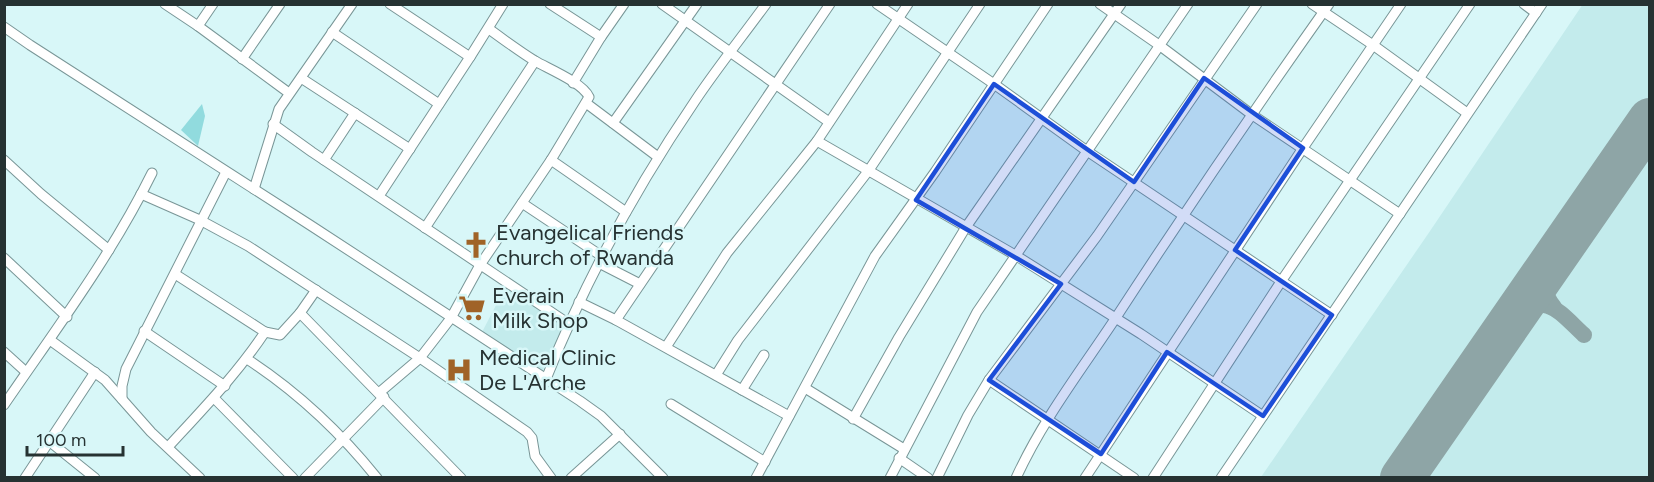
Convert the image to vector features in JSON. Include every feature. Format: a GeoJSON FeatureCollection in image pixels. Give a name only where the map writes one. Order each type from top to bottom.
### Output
{"type":"FeatureCollection","features":[{"type":"Feature","properties":{"kind":"street"},"geometry":{"type":"LineString","coordinates":[[165,4],[289,93]]}},
{"type":"Feature","properties":{"kind":"street"},"geometry":{"type":"LineString","coordinates":[[198,26],[213,4]]}},
{"type":"Feature","properties":{"kind":"street"},"geometry":{"type":"LineString","coordinates":[[242,59],[280,4]]}},
{"type":"Feature","properties":{"kind":"street"},"geometry":{"type":"LineString","coordinates":[[254,189],[273,124],[289,93],[352,4]]}},
{"type":"Feature","properties":{"kind":"street"},"geometry":{"type":"LineString","coordinates":[[390,4],[470,57]]}},
{"type":"Feature","properties":{"kind":"street"},"geometry":{"type":"LineString","coordinates":[[379,196],[501,8],[489,4]]}},
{"type":"Feature","properties":{"kind":"street"},"geometry":{"type":"LineString","coordinates":[[550,4],[601,37]]}},
{"type":"Feature","properties":{"kind":"street"},"geometry":{"type":"LineString","coordinates":[[573,82],[624,4]]}},
{"type":"Feature","properties":{"kind":"street"},"geometry":{"type":"LineString","coordinates":[[662,4],[829,123]]}},
{"type":"Feature","properties":{"kind":"street"},"geometry":{"type":"LineString","coordinates":[[613,123],[697,4]]}},
{"type":"Feature","properties":{"kind":"street"},"geometry":{"type":"LineString","coordinates":[[546,379],[579,302],[658,157],[697,98],[766,4]]}},
{"type":"Feature","properties":{"kind":"street"},"geometry":{"type":"LineString","coordinates":[[616,320],[831,4]]}},
{"type":"Feature","properties":{"kind":"street"},"geometry":{"type":"LineString","coordinates":[[877,4],[1087,151],[1332,315]]}},
{"type":"Feature","properties":{"kind":"street"},"geometry":{"type":"LineString","coordinates":[[666,347],[727,254],[817,141],[908,4]]}},
{"type":"Feature","properties":{"kind":"street"},"geometry":{"type":"LineString","coordinates":[[716,375],[738,340],[869,170],[980,4]]}},
{"type":"Feature","properties":{"kind":"street"},"geometry":{"type":"LineString","coordinates":[[756,477],[871,263],[1048,4]]}},
{"type":"Feature","properties":{"kind":"street"},"geometry":{"type":"LineString","coordinates":[[1100,4],[1251,114],[1400,214]]}},
{"type":"Feature","properties":{"kind":"street"},"geometry":{"type":"LineString","coordinates":[[854,419],[899,337],[966,227],[1121,4]]}},
{"type":"Feature","properties":{"kind":"street"},"geometry":{"type":"LineString","coordinates":[[890,477],[977,312],[1188,4]]}},
{"type":"Feature","properties":{"kind":"street"},"geometry":{"type":"LineString","coordinates":[[937,477],[968,415],[989,380],[1134,182],[1257,4]]}},
{"type":"Feature","properties":{"kind":"street"},"geometry":{"type":"LineString","coordinates":[[1312,4],[1326,9],[1467,113]]}},
{"type":"Feature","properties":{"kind":"street"},"geometry":{"type":"LineString","coordinates":[[1085,477],[1401,4]]}},
{"type":"Feature","properties":{"kind":"street"},"geometry":{"type":"LineString","coordinates":[[1153,477],[1282,280],[1470,4]]}},
{"type":"Feature","properties":{"kind":"street"},"geometry":{"type":"LineString","coordinates":[[1221,477],[1539,9],[1524,4]]}},
{"type":"Feature","properties":{"kind":"street"},"geometry":{"type":"LineString","coordinates":[[1016,477],[1047,420],[1183,214],[1326,9]]}},
{"type":"Feature","properties":{"kind":"street"},"geometry":{"type":"LineString","coordinates":[[4,27],[601,416],[663,477]]}},
{"type":"Feature","properties":{"kind":"street"},"geometry":{"type":"LineString","coordinates":[[305,477],[420,358],[451,318],[480,265],[551,160],[589,97],[588,93],[573,82],[535,61],[489,29]]}},
{"type":"Feature","properties":{"kind":"street"},"geometry":{"type":"LineString","coordinates":[[332,32],[440,104]]}},
{"type":"Feature","properties":{"kind":"street"},"geometry":{"type":"LineString","coordinates":[[425,228],[535,61]]}},
{"type":"Feature","properties":{"kind":"street"},"geometry":{"type":"LineString","coordinates":[[301,78],[410,149]]}},
{"type":"Feature","properties":{"kind":"street"},"geometry":{"type":"LineString","coordinates":[[586,103],[658,157]]}},
{"type":"Feature","properties":{"kind":"street"},"geometry":{"type":"LineString","coordinates":[[324,160],[356,114]]}},
{"type":"Feature","properties":{"kind":"street"},"geometry":{"type":"LineString","coordinates":[[273,124],[569,324]]}},
{"type":"Feature","properties":{"kind":"street"},"geometry":{"type":"LineString","coordinates":[[817,141],[1015,255],[1263,416]]}},
{"type":"Feature","properties":{"kind":"street"},"geometry":{"type":"LineString","coordinates":[[4,160],[109,250]]}},
{"type":"Feature","properties":{"kind":"street"},"geometry":{"type":"LineString","coordinates":[[551,160],[626,212]]}},
{"type":"Feature","properties":{"kind":"street"},"geometry":{"type":"LineString","coordinates":[[4,405],[67,317],[109,250],[152,172]]}},
{"type":"Feature","properties":{"kind":"street"},"geometry":{"type":"LineString","coordinates":[[122,399],[126,369],[226,172]]}},
{"type":"Feature","properties":{"kind":"street"},"geometry":{"type":"LineString","coordinates":[[141,194],[200,220],[248,246],[420,358],[527,432],[532,438],[535,456],[550,477]]}},
{"type":"Feature","properties":{"kind":"street"},"geometry":{"type":"LineString","coordinates":[[522,203],[601,260],[640,284]]}},
{"type":"Feature","properties":{"kind":"street"},"geometry":{"type":"LineString","coordinates":[[4,258],[67,317]]}},
{"type":"Feature","properties":{"kind":"street"},"geometry":{"type":"LineString","coordinates":[[175,274],[265,332],[280,335],[300,313],[316,290]]}},
{"type":"Feature","properties":{"kind":"street"},"geometry":{"type":"LineString","coordinates":[[579,302],[666,347],[789,416]]}},
{"type":"Feature","properties":{"kind":"street"},"geometry":{"type":"LineString","coordinates":[[300,313],[461,477]]}},
{"type":"Feature","properties":{"kind":"street"},"geometry":{"type":"LineString","coordinates":[[144,332],[225,386]]}},
{"type":"Feature","properties":{"kind":"street"},"geometry":{"type":"LineString","coordinates":[[168,447],[225,386],[265,332]]}},
{"type":"Feature","properties":{"kind":"street"},"geometry":{"type":"LineString","coordinates":[[50,340],[105,380],[168,447],[200,477]]}},
{"type":"Feature","properties":{"kind":"street"},"geometry":{"type":"LineString","coordinates":[[4,352],[26,372]]}},
{"type":"Feature","properties":{"kind":"street"},"geometry":{"type":"LineString","coordinates":[[742,390],[764,355]]}},
{"type":"Feature","properties":{"kind":"street"},"geometry":{"type":"LineString","coordinates":[[247,359],[277,379],[307,405],[377,477]]}},
{"type":"Feature","properties":{"kind":"street"},"geometry":{"type":"LineString","coordinates":[[105,380],[126,369]]}},
{"type":"Feature","properties":{"kind":"street"},"geometry":{"type":"LineString","coordinates":[[25,477],[95,372]]}},
{"type":"Feature","properties":{"kind":"street"},"geometry":{"type":"LineString","coordinates":[[989,380],[1134,477]]}},
{"type":"Feature","properties":{"kind":"street"},"geometry":{"type":"LineString","coordinates":[[805,388],[854,419],[902,454],[928,477]]}},
{"type":"Feature","properties":{"kind":"street"},"geometry":{"type":"LineString","coordinates":[[214,398],[293,477]]}},
{"type":"Feature","properties":{"kind":"street"},"geometry":{"type":"LineString","coordinates":[[671,404],[765,462]]}},
{"type":"Feature","properties":{"kind":"street"},"geometry":{"type":"LineString","coordinates":[[571,477],[620,434]]}},
{"type":"Feature","properties":{"kind":"street"},"geometry":{"type":"LineString","coordinates":[[49,441],[95,477]]}},
{"type":"Feature","properties":{"kind":"highlighted area"},"geometry":{"type":"Polygon","coordinates":[[[1204,78],[1303,148],[1235,250],[1332,315],[1263,416],[1167,352],[1101,454],[989,380],[1061,284],[916,200],[994,84],[1134,182],[1204,78]]]}},
{"type":"Feature","properties":{"kind":"shaded area"},"geometry":{"type":"Polygon","coordinates":[[[1583,4],[1649,5],[1649,477],[1261,477],[1428,234],[1583,4]]]}},
{"type":"Feature","properties":{"kind":"shaded area"},"geometry":{"type":"Polygon","coordinates":[[[202,104],[205,116],[198,146],[181,130],[202,104]]]}},
{"type":"Feature","properties":{"kind":"shaded area"},"geometry":{"type":"Polygon","coordinates":[[[506,286],[565,325],[542,372],[481,334],[506,286]]]}},
{"type":"Feature","properties":{"kind":"taxiway"},"geometry":{"type":"LineString","coordinates":[[1550,264],[1545,287],[1547,296],[1554,307]]}},
{"type":"Feature","properties":{"kind":"taxiway"},"geometry":{"type":"LineString","coordinates":[[1514,316],[1535,305],[1552,307],[1584,335]]}},
{"type":"Feature","properties":{"kind":"runway"},"geometry":{"type":"LineString","coordinates":[[1402,478],[1650,120]]}},
{"type":"Feature","properties":{"kind":"place","name":"Evangelical Friends church of Rwanda"},"geometry":{"type":"Point","coordinates":[476,245]}},
{"type":"Feature","properties":{"kind":"place","name":"Everain Milk Shop"},"geometry":{"type":"Point","coordinates":[472,308]}},
{"type":"Feature","properties":{"kind":"place","name":"Medical Clinic De L'Arche"},"geometry":{"type":"Point","coordinates":[459,370]}}]}
